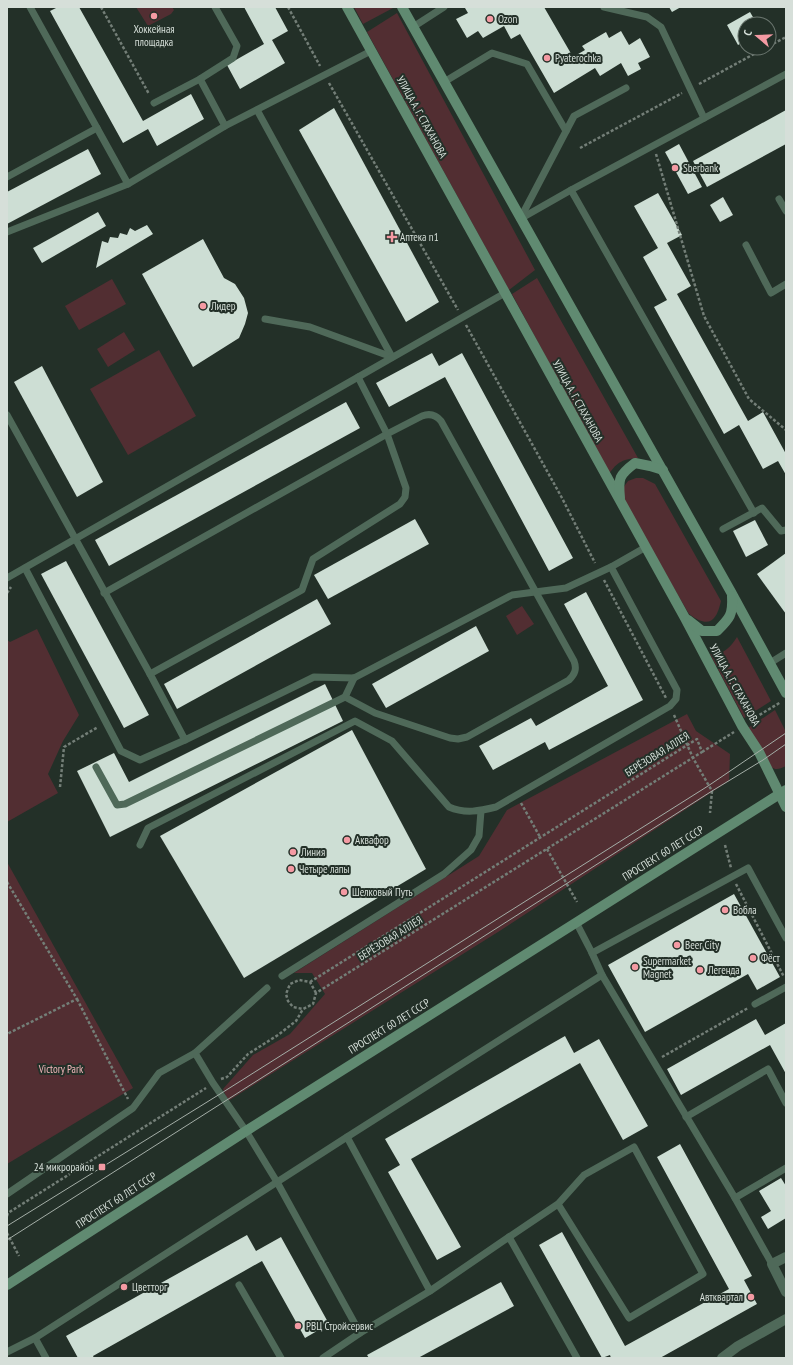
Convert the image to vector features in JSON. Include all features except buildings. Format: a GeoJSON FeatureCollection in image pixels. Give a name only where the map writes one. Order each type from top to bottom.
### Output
{"type":"FeatureCollection","features":[{"type":"Feature","properties":{"kind":"main road","name":"УЛИЦА А. Г. СТАХАНОВА"},"geometry":{"type":"LineString","coordinates":[[347,7],[646,547],[742,726],[783,792],[786,807]]}},
{"type":"Feature","properties":{"kind":"main road"},"geometry":{"type":"LineString","coordinates":[[402,7],[520,219],[663,470],[786,693]]}},
{"type":"Feature","properties":{"kind":"main road"},"geometry":{"type":"LineString","coordinates":[[620,502],[619,484],[624,471],[635,464],[663,470]]}},
{"type":"Feature","properties":{"kind":"main road"},"geometry":{"type":"LineString","coordinates":[[685,618],[702,631],[717,631],[729,619],[733,608],[731,592]]}},
{"type":"Feature","properties":{"kind":"main road","name":"ПРОСПЕКТ 60 ЛЕТ СССР"},"geometry":{"type":"LineString","coordinates":[[7,1285],[246,1130],[783,792]]}},
{"type":"Feature","properties":{"kind":"street"},"geometry":{"type":"LineString","coordinates":[[786,1257],[772,1264],[786,1292]]}},
{"type":"Feature","properties":{"kind":"street"},"geometry":{"type":"LineString","coordinates":[[722,1358],[738,1346],[786,1319]]}},
{"type":"Feature","properties":{"kind":"lane"},"geometry":{"type":"LineString","coordinates":[[30,7],[128,184]]}},
{"type":"Feature","properties":{"kind":"lane"},"geometry":{"type":"LineString","coordinates":[[154,103],[200,79],[233,58],[237,46],[214,7]]}},
{"type":"Feature","properties":{"kind":"lane"},"geometry":{"type":"LineString","coordinates":[[413,27],[444,7]]}},
{"type":"Feature","properties":{"kind":"lane"},"geometry":{"type":"LineString","coordinates":[[604,7],[647,17],[661,27],[704,118]]}},
{"type":"Feature","properties":{"kind":"lane"},"geometry":{"type":"LineString","coordinates":[[7,232],[128,184],[225,126],[371,51]]}},
{"type":"Feature","properties":{"kind":"lane"},"geometry":{"type":"LineString","coordinates":[[444,82],[492,53],[527,64],[566,131]]}},
{"type":"Feature","properties":{"kind":"lane"},"geometry":{"type":"LineString","coordinates":[[520,219],[786,74]]}},
{"type":"Feature","properties":{"kind":"lane"},"geometry":{"type":"LineString","coordinates":[[200,79],[225,126]]}},
{"type":"Feature","properties":{"kind":"lane"},"geometry":{"type":"LineString","coordinates":[[520,219],[574,116],[626,88]]}},
{"type":"Feature","properties":{"kind":"lane"},"geometry":{"type":"LineString","coordinates":[[257,110],[392,357]]}},
{"type":"Feature","properties":{"kind":"lane"},"geometry":{"type":"LineString","coordinates":[[7,177],[97,128]]}},
{"type":"Feature","properties":{"kind":"lane"},"geometry":{"type":"LineString","coordinates":[[571,190],[754,513]]}},
{"type":"Feature","properties":{"kind":"lane"},"geometry":{"type":"LineString","coordinates":[[779,199],[786,211]]}},
{"type":"Feature","properties":{"kind":"lane"},"geometry":{"type":"LineString","coordinates":[[746,245],[771,293],[786,284]]}},
{"type":"Feature","properties":{"kind":"lane"},"geometry":{"type":"LineString","coordinates":[[7,578],[505,292]]}},
{"type":"Feature","properties":{"kind":"lane"},"geometry":{"type":"LineString","coordinates":[[265,319],[310,327],[392,357]]}},
{"type":"Feature","properties":{"kind":"lane"},"geometry":{"type":"LineString","coordinates":[[150,674],[302,590],[313,558],[403,501],[406,488],[387,434],[358,377]]}},
{"type":"Feature","properties":{"kind":"lane"},"geometry":{"type":"LineString","coordinates":[[104,593],[387,434],[427,414],[438,417],[574,661],[575,672],[569,680],[467,737],[458,739],[450,738],[375,713],[345,697]]}},
{"type":"Feature","properties":{"kind":"lane"},"geometry":{"type":"LineString","coordinates":[[7,415],[185,740]]}},
{"type":"Feature","properties":{"kind":"lane"},"geometry":{"type":"LineString","coordinates":[[723,529],[762,508],[780,531],[786,530]]}},
{"type":"Feature","properties":{"kind":"lane"},"geometry":{"type":"LineString","coordinates":[[25,568],[121,751],[140,760],[185,740],[314,677],[354,678],[503,599],[512,595],[566,588],[611,567],[646,547]]}},
{"type":"Feature","properties":{"kind":"lane"},"geometry":{"type":"LineString","coordinates":[[140,845],[148,828],[355,722],[392,741],[449,807],[457,810],[482,811],[496,808],[670,706],[676,699],[677,690],[611,567]]}},
{"type":"Feature","properties":{"kind":"lane"},"geometry":{"type":"LineString","coordinates":[[770,663],[786,653]]}},
{"type":"Feature","properties":{"kind":"lane"},"geometry":{"type":"LineString","coordinates":[[96,767],[117,805],[125,804],[345,697],[354,678]]}},
{"type":"Feature","properties":{"kind":"lane"},"geometry":{"type":"LineString","coordinates":[[282,976],[444,874],[471,850],[479,836],[482,811]]}},
{"type":"Feature","properties":{"kind":"lane"},"geometry":{"type":"LineString","coordinates":[[592,953],[748,868],[786,938]]}},
{"type":"Feature","properties":{"kind":"lane"},"geometry":{"type":"LineString","coordinates":[[576,922],[602,975],[735,1198],[772,1264]]}},
{"type":"Feature","properties":{"kind":"lane"},"geometry":{"type":"LineString","coordinates":[[7,1352],[35,1338],[602,975]]}},
{"type":"Feature","properties":{"kind":"lane"},"geometry":{"type":"LineString","coordinates":[[755,1004],[786,987]]}},
{"type":"Feature","properties":{"kind":"lane"},"geometry":{"type":"LineString","coordinates":[[7,1194],[133,1108],[159,1073],[195,1053],[267,988]]}},
{"type":"Feature","properties":{"kind":"lane"},"geometry":{"type":"LineString","coordinates":[[195,1053],[213,1083],[246,1130],[277,1182],[360,1333]]}},
{"type":"Feature","properties":{"kind":"lane"},"geometry":{"type":"LineString","coordinates":[[686,1117],[768,1069],[786,1103]]}},
{"type":"Feature","properties":{"kind":"lane"},"geometry":{"type":"LineString","coordinates":[[347,1137],[430,1291]]}},
{"type":"Feature","properties":{"kind":"lane"},"geometry":{"type":"LineString","coordinates":[[323,1358],[360,1333],[430,1291],[558,1204],[584,1176],[634,1147],[703,1274],[629,1318],[558,1204]]}},
{"type":"Feature","properties":{"kind":"lane"},"geometry":{"type":"LineString","coordinates":[[735,1198],[786,1168]]}},
{"type":"Feature","properties":{"kind":"lane"},"geometry":{"type":"LineString","coordinates":[[509,1237],[577,1358]]}},
{"type":"Feature","properties":{"kind":"lane"},"geometry":{"type":"LineString","coordinates":[[239,1285],[281,1358]]}},
{"type":"Feature","properties":{"kind":"lane"},"geometry":{"type":"LineString","coordinates":[[35,1338],[46,1358]]}},
{"type":"Feature","properties":{"kind":"path"},"geometry":{"type":"LineString","coordinates":[[102,7],[154,103]]}},
{"type":"Feature","properties":{"kind":"path"},"geometry":{"type":"LineString","coordinates":[[288,7],[324,74],[462,317],[562,498],[670,706],[693,758],[712,791],[710,813]]}},
{"type":"Feature","properties":{"kind":"path"},"geometry":{"type":"LineString","coordinates":[[777,42],[786,37]]}},
{"type":"Feature","properties":{"kind":"path"},"geometry":{"type":"LineString","coordinates":[[580,148],[750,56]]}},
{"type":"Feature","properties":{"kind":"path"},"geometry":{"type":"LineString","coordinates":[[653,146],[704,316],[750,399],[786,430]]}},
{"type":"Feature","properties":{"kind":"path"},"geometry":{"type":"LineString","coordinates":[[60,787],[64,747],[106,722]]}},
{"type":"Feature","properties":{"kind":"path","name":"БЕРЁЗОВАЯ АЛЛЕЯ"},"geometry":{"type":"LineString","coordinates":[[698,738],[702,752],[316,993],[313,1004],[303,1010],[293,1007],[288,1002],[286,994],[290,984],[298,980],[310,982],[688,744],[698,738]]}},
{"type":"Feature","properties":{"kind":"path"},"geometry":{"type":"LineString","coordinates":[[519,800],[540,837]]}},
{"type":"Feature","properties":{"kind":"path"},"geometry":{"type":"LineString","coordinates":[[725,845],[732,874]]}},
{"type":"Feature","properties":{"kind":"path"},"geometry":{"type":"LineString","coordinates":[[547,849],[577,902]]}},
{"type":"Feature","properties":{"kind":"path"},"geometry":{"type":"LineString","coordinates":[[734,881],[786,981]]}},
{"type":"Feature","properties":{"kind":"path"},"geometry":{"type":"LineString","coordinates":[[7,882],[76,999],[133,1108]]}},
{"type":"Feature","properties":{"kind":"path"},"geometry":{"type":"LineString","coordinates":[[310,982],[316,993]]}},
{"type":"Feature","properties":{"kind":"path"},"geometry":{"type":"LineString","coordinates":[[7,1034],[76,999]]}},
{"type":"Feature","properties":{"kind":"path"},"geometry":{"type":"LineString","coordinates":[[654,1062],[755,1004]]}},
{"type":"Feature","properties":{"kind":"path"},"geometry":{"type":"LineString","coordinates":[[7,1216],[8,1213],[213,1083],[227,1077],[248,1054],[278,1035],[296,1021],[303,1010]]}},
{"type":"Feature","properties":{"kind":"path"},"geometry":{"type":"LineString","coordinates":[[7,1233],[20,1256]]}},
{"type":"Feature","properties":{"kind":"green space","name":"Хоккейная площадка"},"geometry":{"type":"Polygon","coordinates":[[[136,7],[172,7],[174,10],[171,14],[148,26],[136,7]]]}},
{"type":"Feature","properties":{"kind":"green space"},"geometry":{"type":"Polygon","coordinates":[[[354,7],[392,7],[393,8],[363,24],[354,7]]]}},
{"type":"Feature","properties":{"kind":"green space"},"geometry":{"type":"Polygon","coordinates":[[[397,13],[535,270],[509,290],[367,32],[397,13]]]}},
{"type":"Feature","properties":{"kind":"green space"},"geometry":{"type":"Polygon","coordinates":[[[537,278],[638,458],[628,459],[621,462],[609,474],[512,294],[537,278]]]}},
{"type":"Feature","properties":{"kind":"green space"},"geometry":{"type":"Polygon","coordinates":[[[112,279],[126,304],[79,330],[65,306],[112,279]]]}},
{"type":"Feature","properties":{"kind":"green space"},"geometry":{"type":"Polygon","coordinates":[[[124,332],[135,350],[108,367],[97,349],[124,332]]]}},
{"type":"Feature","properties":{"kind":"green space"},"geometry":{"type":"Polygon","coordinates":[[[159,350],[196,416],[128,455],[90,389],[159,350]]]}},
{"type":"Feature","properties":{"kind":"green space"},"geometry":{"type":"Polygon","coordinates":[[[636,478],[643,478],[655,484],[721,601],[717,614],[710,621],[701,621],[689,614],[624,502],[623,488],[628,481],[636,478]]]}},
{"type":"Feature","properties":{"kind":"green space"},"geometry":{"type":"Polygon","coordinates":[[[522,606],[534,624],[517,635],[506,616],[522,606]]]}},
{"type":"Feature","properties":{"kind":"green space"},"geometry":{"type":"Polygon","coordinates":[[[37,629],[79,715],[63,741],[48,774],[58,793],[7,822],[7,640],[10,642],[37,629]]]}},
{"type":"Feature","properties":{"kind":"green space"},"geometry":{"type":"Polygon","coordinates":[[[737,637],[771,701],[744,718],[710,654],[718,654],[726,650],[737,637]]]}},
{"type":"Feature","properties":{"kind":"green space"},"geometry":{"type":"Polygon","coordinates":[[[775,710],[786,732],[786,766],[778,769],[774,769],[770,766],[748,728],[775,710]]]}},
{"type":"Feature","properties":{"kind":"green space"},"geometry":{"type":"Polygon","coordinates":[[[687,714],[696,731],[730,754],[729,781],[498,932],[228,1101],[223,1089],[253,1055],[290,1034],[325,994],[312,973],[294,973],[479,856],[507,810],[687,714]]]}},
{"type":"Feature","properties":{"kind":"green space","name":"Victory Park"},"geometry":{"type":"Polygon","coordinates":[[[7,862],[133,1088],[7,1164],[7,862]]]}},
{"type":"Feature","properties":{"kind":"tram line"},"geometry":{"type":"LineString","coordinates":[[7,1226],[220,1094],[708,786],[786,733]]}},
{"type":"Feature","properties":{"kind":"tram line"},"geometry":{"type":"LineString","coordinates":[[7,1240],[786,744]]}},
{"type":"Feature","properties":{"kind":"place","name":"Хоккейная площадка"},"geometry":{"type":"Point","coordinates":[154,16]}},
{"type":"Feature","properties":{"kind":"place","name":"Ozon"},"geometry":{"type":"Point","coordinates":[490,19]}},
{"type":"Feature","properties":{"kind":"place","name":"Pyaterochka"},"geometry":{"type":"Point","coordinates":[547,58]}},
{"type":"Feature","properties":{"kind":"place","name":"Sberbank"},"geometry":{"type":"Point","coordinates":[675,168]}},
{"type":"Feature","properties":{"kind":"place","name":"Аптека n1"},"geometry":{"type":"Point","coordinates":[392,237]}},
{"type":"Feature","properties":{"kind":"place","name":"Лидер"},"geometry":{"type":"Point","coordinates":[203,306]}},
{"type":"Feature","properties":{"kind":"place","name":"Аквафор"},"geometry":{"type":"Point","coordinates":[347,840]}},
{"type":"Feature","properties":{"kind":"place","name":"Линия"},"geometry":{"type":"Point","coordinates":[293,852]}},
{"type":"Feature","properties":{"kind":"place","name":"Четыре лапы"},"geometry":{"type":"Point","coordinates":[291,869]}},
{"type":"Feature","properties":{"kind":"place","name":"Шелковый Путь"},"geometry":{"type":"Point","coordinates":[344,892]}},
{"type":"Feature","properties":{"kind":"place","name":"Вобла"},"geometry":{"type":"Point","coordinates":[725,910]}},
{"type":"Feature","properties":{"kind":"place","name":"Beer City"},"geometry":{"type":"Point","coordinates":[677,945]}},
{"type":"Feature","properties":{"kind":"place","name":"Фёст"},"geometry":{"type":"Point","coordinates":[753,958]}},
{"type":"Feature","properties":{"kind":"place","name":"Supermarket Magnet"},"geometry":{"type":"Point","coordinates":[635,967]}},
{"type":"Feature","properties":{"kind":"place","name":"Легенда"},"geometry":{"type":"Point","coordinates":[700,970]}},
{"type":"Feature","properties":{"kind":"place","name":"24 микрорайон"},"geometry":{"type":"Point","coordinates":[102,1167]}},
{"type":"Feature","properties":{"kind":"place","name":"Цветторг"},"geometry":{"type":"Point","coordinates":[124,1287]}},
{"type":"Feature","properties":{"kind":"place","name":"Автквартал"},"geometry":{"type":"Point","coordinates":[751,1297]}},
{"type":"Feature","properties":{"kind":"place","name":"РВЦ Стройсервис"},"geometry":{"type":"Point","coordinates":[298,1326]}}]}
